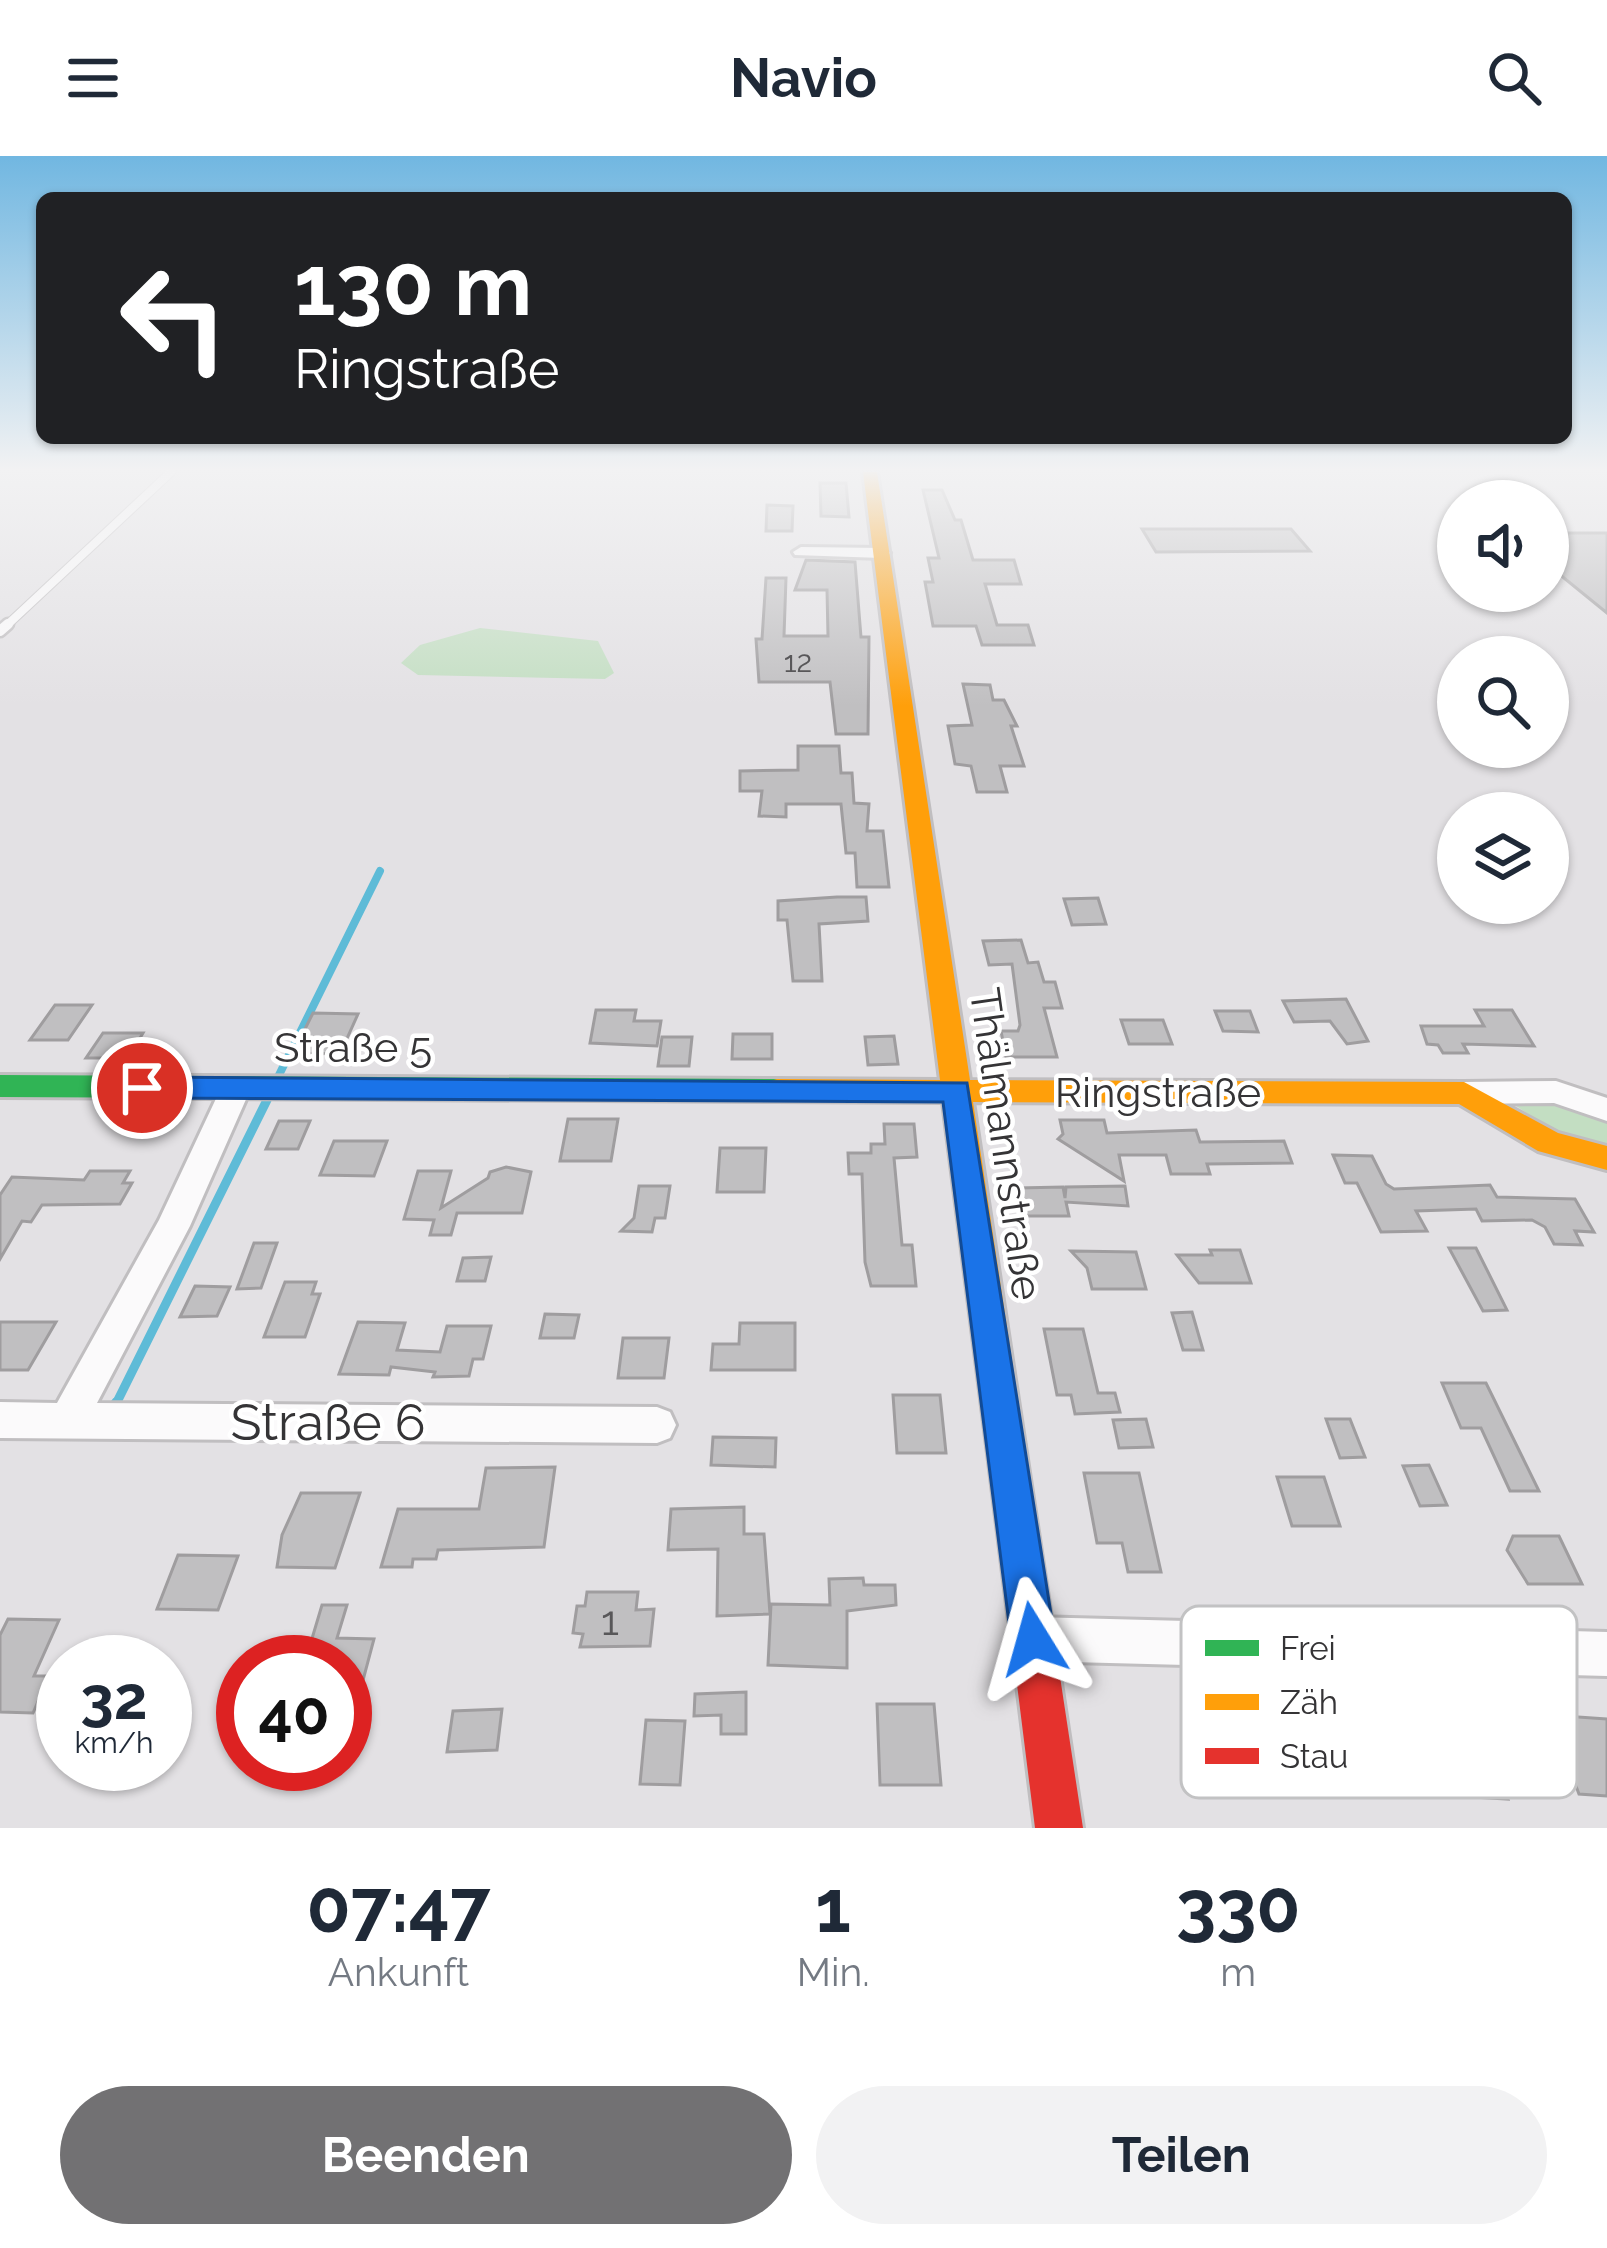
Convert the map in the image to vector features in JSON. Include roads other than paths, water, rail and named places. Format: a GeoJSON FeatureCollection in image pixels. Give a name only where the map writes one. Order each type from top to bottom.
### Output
{"type":"FeatureCollection","features":[{"type":"Feature","properties":{"kind":"street","name":"Thälmannstraße"},"geometry":{"type":"LineString","coordinates":[[882,550],[1059,1828]]}},
{"type":"Feature","properties":{"kind":"street"},"geometry":{"type":"LineString","coordinates":[[801,552],[882,553]]}},
{"type":"Feature","properties":{"kind":"street","name":"Straße 5"},"geometry":{"type":"LineString","coordinates":[[0,1086],[707,1089]]}},
{"type":"Feature","properties":{"kind":"street"},"geometry":{"type":"LineString","coordinates":[[68,1420],[164,1244],[236,1088]]}},
{"type":"Feature","properties":{"kind":"street","name":"Ringstraße"},"geometry":{"type":"LineString","coordinates":[[707,1089],[1556,1092],[1607,1110]]}},
{"type":"Feature","properties":{"kind":"street"},"geometry":{"type":"LineString","coordinates":[[1464,1093],[1529,1138],[1570,1154],[1607,1159]]}},
{"type":"Feature","properties":{"kind":"street","name":"Straße 6"},"geometry":{"type":"LineString","coordinates":[[0,1420],[657,1425]]}},
{"type":"Feature","properties":{"kind":"street"},"geometry":{"type":"LineString","coordinates":[[1033,1639],[1181,1643]]}},
{"type":"Feature","properties":{"kind":"street"},"geometry":{"type":"LineString","coordinates":[[1577,1653],[1607,1654]]}},
{"type":"Feature","properties":{"kind":"lane"},"geometry":{"type":"LineString","coordinates":[[0,631],[87,550]]}},
{"type":"Feature","properties":{"kind":"waterway"},"geometry":{"type":"LineString","coordinates":[[278,1077],[380,871]]}},
{"type":"Feature","properties":{"kind":"waterway"},"geometry":{"type":"LineString","coordinates":[[115,1406],[267,1100]]}},
{"type":"Feature","properties":{"kind":"waterway"},"geometry":{"type":"LineString","coordinates":[[113,1411],[117,1403]]}}]}
